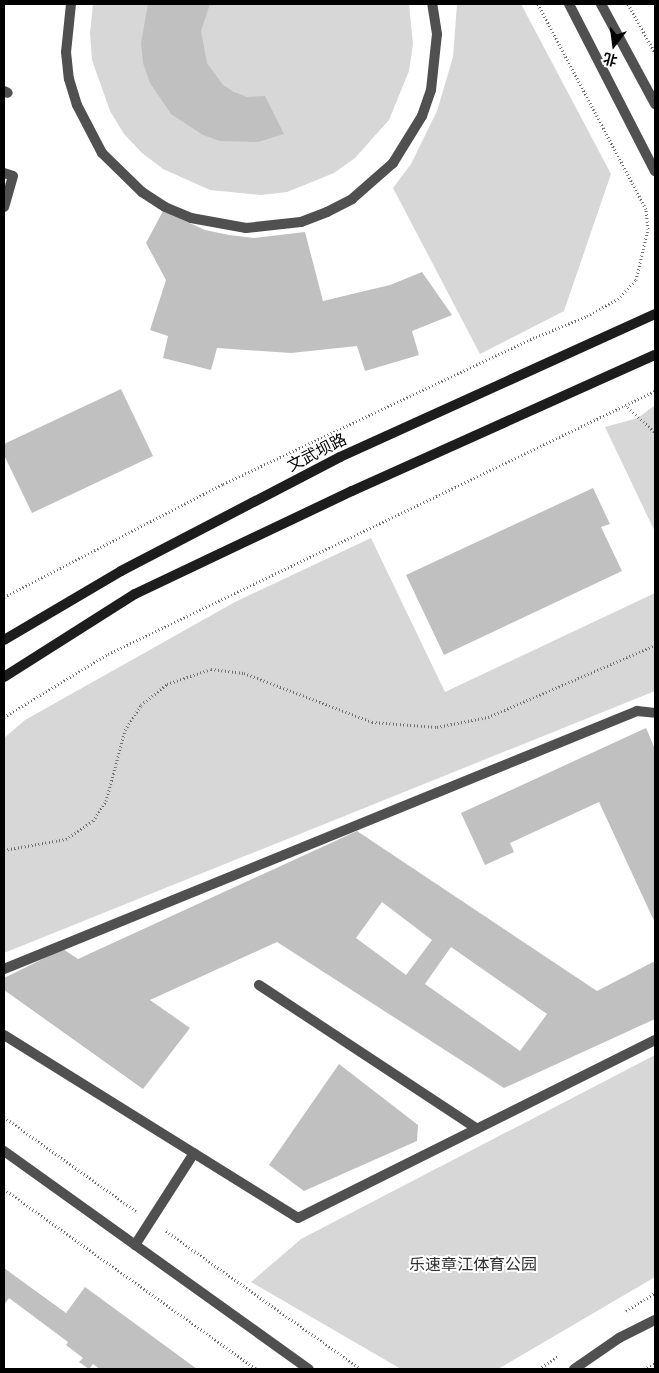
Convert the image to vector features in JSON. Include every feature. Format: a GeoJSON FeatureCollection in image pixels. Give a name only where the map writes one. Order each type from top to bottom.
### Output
{"type":"FeatureCollection","features":[{"type":"Feature","properties":{"kind":"main road","name":"文武坝路"},"geometry":{"type":"LineString","coordinates":[[4,640],[122,571],[340,457],[655,314]]}},
{"type":"Feature","properties":{"kind":"main road"},"geometry":{"type":"LineString","coordinates":[[4,677],[135,594],[352,491],[655,356]]}},
{"type":"Feature","properties":{"kind":"street"},"geometry":{"type":"LineString","coordinates":[[70,4],[66,33],[69,78],[80,113],[102,153],[142,192],[166,207],[191,218],[246,228],[300,222],[327,212],[352,199],[393,163],[418,124],[431,90],[437,34],[432,4]]}},
{"type":"Feature","properties":{"kind":"street"},"geometry":{"type":"LineString","coordinates":[[569,4],[655,171]]}},
{"type":"Feature","properties":{"kind":"street"},"geometry":{"type":"LineString","coordinates":[[602,4],[655,104]]}},
{"type":"Feature","properties":{"kind":"street"},"geometry":{"type":"LineString","coordinates":[[4,173],[13,176],[4,207]]}},
{"type":"Feature","properties":{"kind":"street"},"geometry":{"type":"LineString","coordinates":[[4,969],[637,711],[655,714]]}},
{"type":"Feature","properties":{"kind":"street"},"geometry":{"type":"LineString","coordinates":[[259,985],[477,1129]]}},
{"type":"Feature","properties":{"kind":"street"},"geometry":{"type":"LineString","coordinates":[[4,1035],[298,1218],[655,1040]]}},
{"type":"Feature","properties":{"kind":"street"},"geometry":{"type":"LineString","coordinates":[[4,1152],[308,1369]]}},
{"type":"Feature","properties":{"kind":"street"},"geometry":{"type":"LineString","coordinates":[[135,1245],[194,1153]]}},
{"type":"Feature","properties":{"kind":"street"},"geometry":{"type":"LineString","coordinates":[[574,1369],[619,1338],[655,1320]]}},
{"type":"Feature","properties":{"kind":"path"},"geometry":{"type":"LineString","coordinates":[[4,597],[224,484],[618,300],[636,280],[648,229],[646,209],[538,4]]}},
{"type":"Feature","properties":{"kind":"path"},"geometry":{"type":"LineString","coordinates":[[628,4],[655,53]]}},
{"type":"Feature","properties":{"kind":"path"},"geometry":{"type":"LineString","coordinates":[[4,716],[108,654],[655,391]]}},
{"type":"Feature","properties":{"kind":"path"},"geometry":{"type":"LineString","coordinates":[[625,405],[655,432]]}},
{"type":"Feature","properties":{"kind":"path"},"geometry":{"type":"LineString","coordinates":[[4,850],[66,839],[93,821],[106,801],[113,767],[125,730],[141,705],[167,684],[211,669],[244,673],[329,708],[372,722],[437,727],[488,717],[655,645]]}},
{"type":"Feature","properties":{"kind":"path"},"geometry":{"type":"LineString","coordinates":[[4,1117],[361,1369]]}},
{"type":"Feature","properties":{"kind":"path"},"geometry":{"type":"LineString","coordinates":[[4,1188],[256,1369]]}},
{"type":"Feature","properties":{"kind":"path"},"geometry":{"type":"LineString","coordinates":[[644,1369],[655,1363]]}},
{"type":"Feature","properties":{"kind":"green space"},"geometry":{"type":"Polygon","coordinates":[[[93,4],[409,4],[413,44],[409,71],[389,120],[355,158],[334,173],[287,192],[261,195],[210,190],[163,169],[142,153],[124,134],[110,111],[92,60],[90,33],[93,4]]]}},
{"type":"Feature","properties":{"kind":"green space"},"geometry":{"type":"Polygon","coordinates":[[[457,4],[521,4],[611,174],[564,311],[480,354],[393,188],[411,164],[437,111],[453,57],[457,4]]]}},
{"type":"Feature","properties":{"kind":"green space"},"geometry":{"type":"Polygon","coordinates":[[[655,405],[655,532],[605,427],[638,418],[655,405]]]}},
{"type":"Feature","properties":{"kind":"green space"},"geometry":{"type":"Polygon","coordinates":[[[371,538],[445,692],[655,593],[655,691],[4,953],[4,738],[25,720],[235,602],[371,538]]]}},
{"type":"Feature","properties":{"kind":"green space","name":"乐速章江体育公园"},"geometry":{"type":"Polygon","coordinates":[[[655,1055],[655,1277],[498,1369],[401,1369],[251,1282],[301,1239],[655,1055]]]}},
{"type":"Feature","properties":{"kind":"building"},"geometry":{"type":"Polygon","coordinates":[[[148,4],[210,4],[201,31],[207,63],[223,85],[234,92],[247,97],[265,96],[284,134],[258,142],[220,141],[203,135],[171,114],[150,83],[143,63],[141,43],[148,4]]]}},
{"type":"Feature","properties":{"kind":"building"},"geometry":{"type":"Polygon","coordinates":[[[163,211],[205,230],[229,235],[254,238],[305,232],[323,301],[390,285],[422,272],[452,315],[412,331],[419,355],[365,371],[357,346],[291,353],[217,348],[211,370],[163,358],[168,336],[150,330],[166,280],[146,243],[163,211]]]}},
{"type":"Feature","properties":{"kind":"building"},"geometry":{"type":"Polygon","coordinates":[[[121,389],[153,456],[32,513],[4,455],[4,444],[121,389]]]}},
{"type":"Feature","properties":{"kind":"building"},"geometry":{"type":"Polygon","coordinates":[[[593,488],[610,524],[601,527],[622,571],[444,655],[406,575],[593,488]]]}},
{"type":"Feature","properties":{"kind":"building"},"geometry":{"type":"Polygon","coordinates":[[[646,728],[655,749],[655,923],[599,802],[510,843],[514,852],[485,865],[461,813],[646,728]]]}},
{"type":"Feature","properties":{"kind":"building"},"geometry":{"type":"Polygon","coordinates":[[[357,831],[597,991],[655,961],[655,1019],[504,1088],[277,942],[150,1000],[190,1028],[143,1089],[4,990],[4,978],[63,949],[78,959],[357,831]],[[382,902],[356,938],[406,975],[432,940],[382,902]],[[451,947],[425,984],[520,1051],[547,1014],[451,947]]]}},
{"type":"Feature","properties":{"kind":"building"},"geometry":{"type":"Polygon","coordinates":[[[339,1064],[418,1125],[417,1141],[304,1191],[269,1165],[339,1064]]]}},
{"type":"Feature","properties":{"kind":"building"},"geometry":{"type":"Polygon","coordinates":[[[4,1268],[66,1313],[85,1287],[197,1369],[100,1369],[93,1364],[89,1369],[79,1362],[83,1358],[66,1345],[68,1342],[9,1298],[4,1305],[4,1268]]]}}]}
